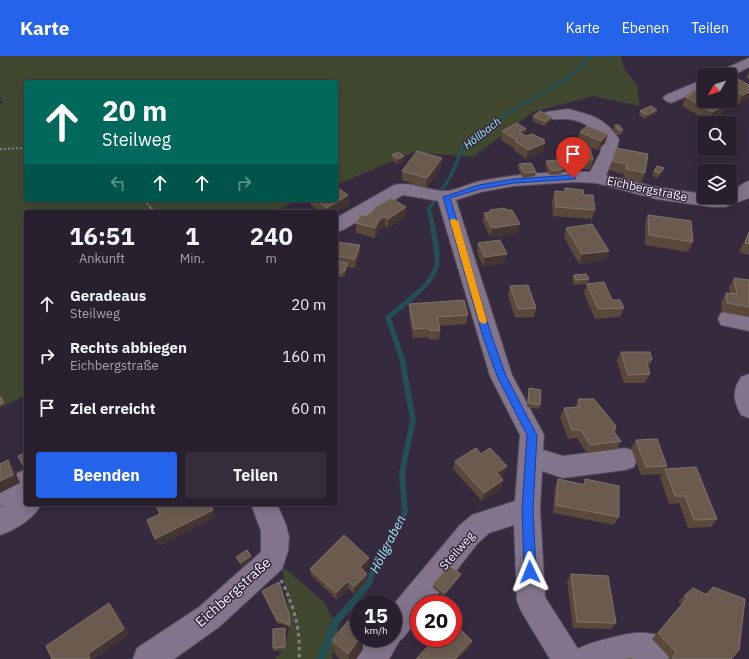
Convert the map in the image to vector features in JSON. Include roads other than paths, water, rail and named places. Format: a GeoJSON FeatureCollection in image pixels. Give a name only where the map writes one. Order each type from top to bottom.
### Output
{"type":"FeatureCollection","features":[{"type":"Feature","properties":{"kind":"street"},"geometry":{"type":"LineString","coordinates":[[737,68],[749,62]]}},
{"type":"Feature","properties":{"kind":"street"},"geometry":{"type":"LineString","coordinates":[[671,98],[697,86]]}},
{"type":"Feature","properties":{"kind":"street"},"geometry":{"type":"LineString","coordinates":[[552,115],[568,114],[591,121],[603,128],[611,139],[608,153],[596,178]]}},
{"type":"Feature","properties":{"kind":"street","name":"Eichbergstraße"},"geometry":{"type":"LineString","coordinates":[[338,225],[400,189],[438,195],[514,181],[550,178],[596,178],[656,193],[712,201],[725,201],[737,197],[749,186]]}},
{"type":"Feature","properties":{"kind":"street"},"geometry":{"type":"LineString","coordinates":[[438,195],[501,376],[532,435],[527,509],[531,600],[567,659]]}},
{"type":"Feature","properties":{"kind":"street"},"geometry":{"type":"LineString","coordinates":[[728,319],[749,323]]}},
{"type":"Feature","properties":{"kind":"street"},"geometry":{"type":"LineString","coordinates":[[749,383],[744,393],[746,404],[749,408]]}},
{"type":"Feature","properties":{"kind":"street"},"geometry":{"type":"LineString","coordinates":[[530,458],[564,467],[625,459]]}},
{"type":"Feature","properties":{"kind":"street"},"geometry":{"type":"LineString","coordinates":[[0,495],[24,481]]}},
{"type":"Feature","properties":{"kind":"street"},"geometry":{"type":"LineString","coordinates":[[0,523],[25,506]]}},
{"type":"Feature","properties":{"kind":"street","name":"Eichbergstraße"},"geometry":{"type":"LineString","coordinates":[[148,659],[209,617],[272,560],[276,547],[276,532],[265,506]]}},
{"type":"Feature","properties":{"kind":"street","name":"Steilweg"},"geometry":{"type":"LineString","coordinates":[[402,617],[470,534],[481,524],[527,509]]}},
{"type":"Feature","properties":{"kind":"street"},"geometry":{"type":"LineString","coordinates":[[371,659],[380,647]]}},
{"type":"Feature","properties":{"kind":"street"},"geometry":{"type":"LineString","coordinates":[[589,659],[635,648],[662,650]]}},
{"type":"Feature","properties":{"kind":"waterway","name":"Höllgraben"},"geometry":{"type":"LineString","coordinates":[[321,659],[335,623],[369,584],[373,570],[405,512],[402,472],[413,420],[402,359],[388,317],[417,293],[435,271],[437,264],[437,252],[429,209],[451,176],[462,148],[479,133],[508,113],[555,86],[583,66],[590,56]]}},
{"type":"Feature","properties":{"kind":"water label","name":"Höllbach"},"geometry":{"type":"Point","coordinates":[482,133]}}]}
